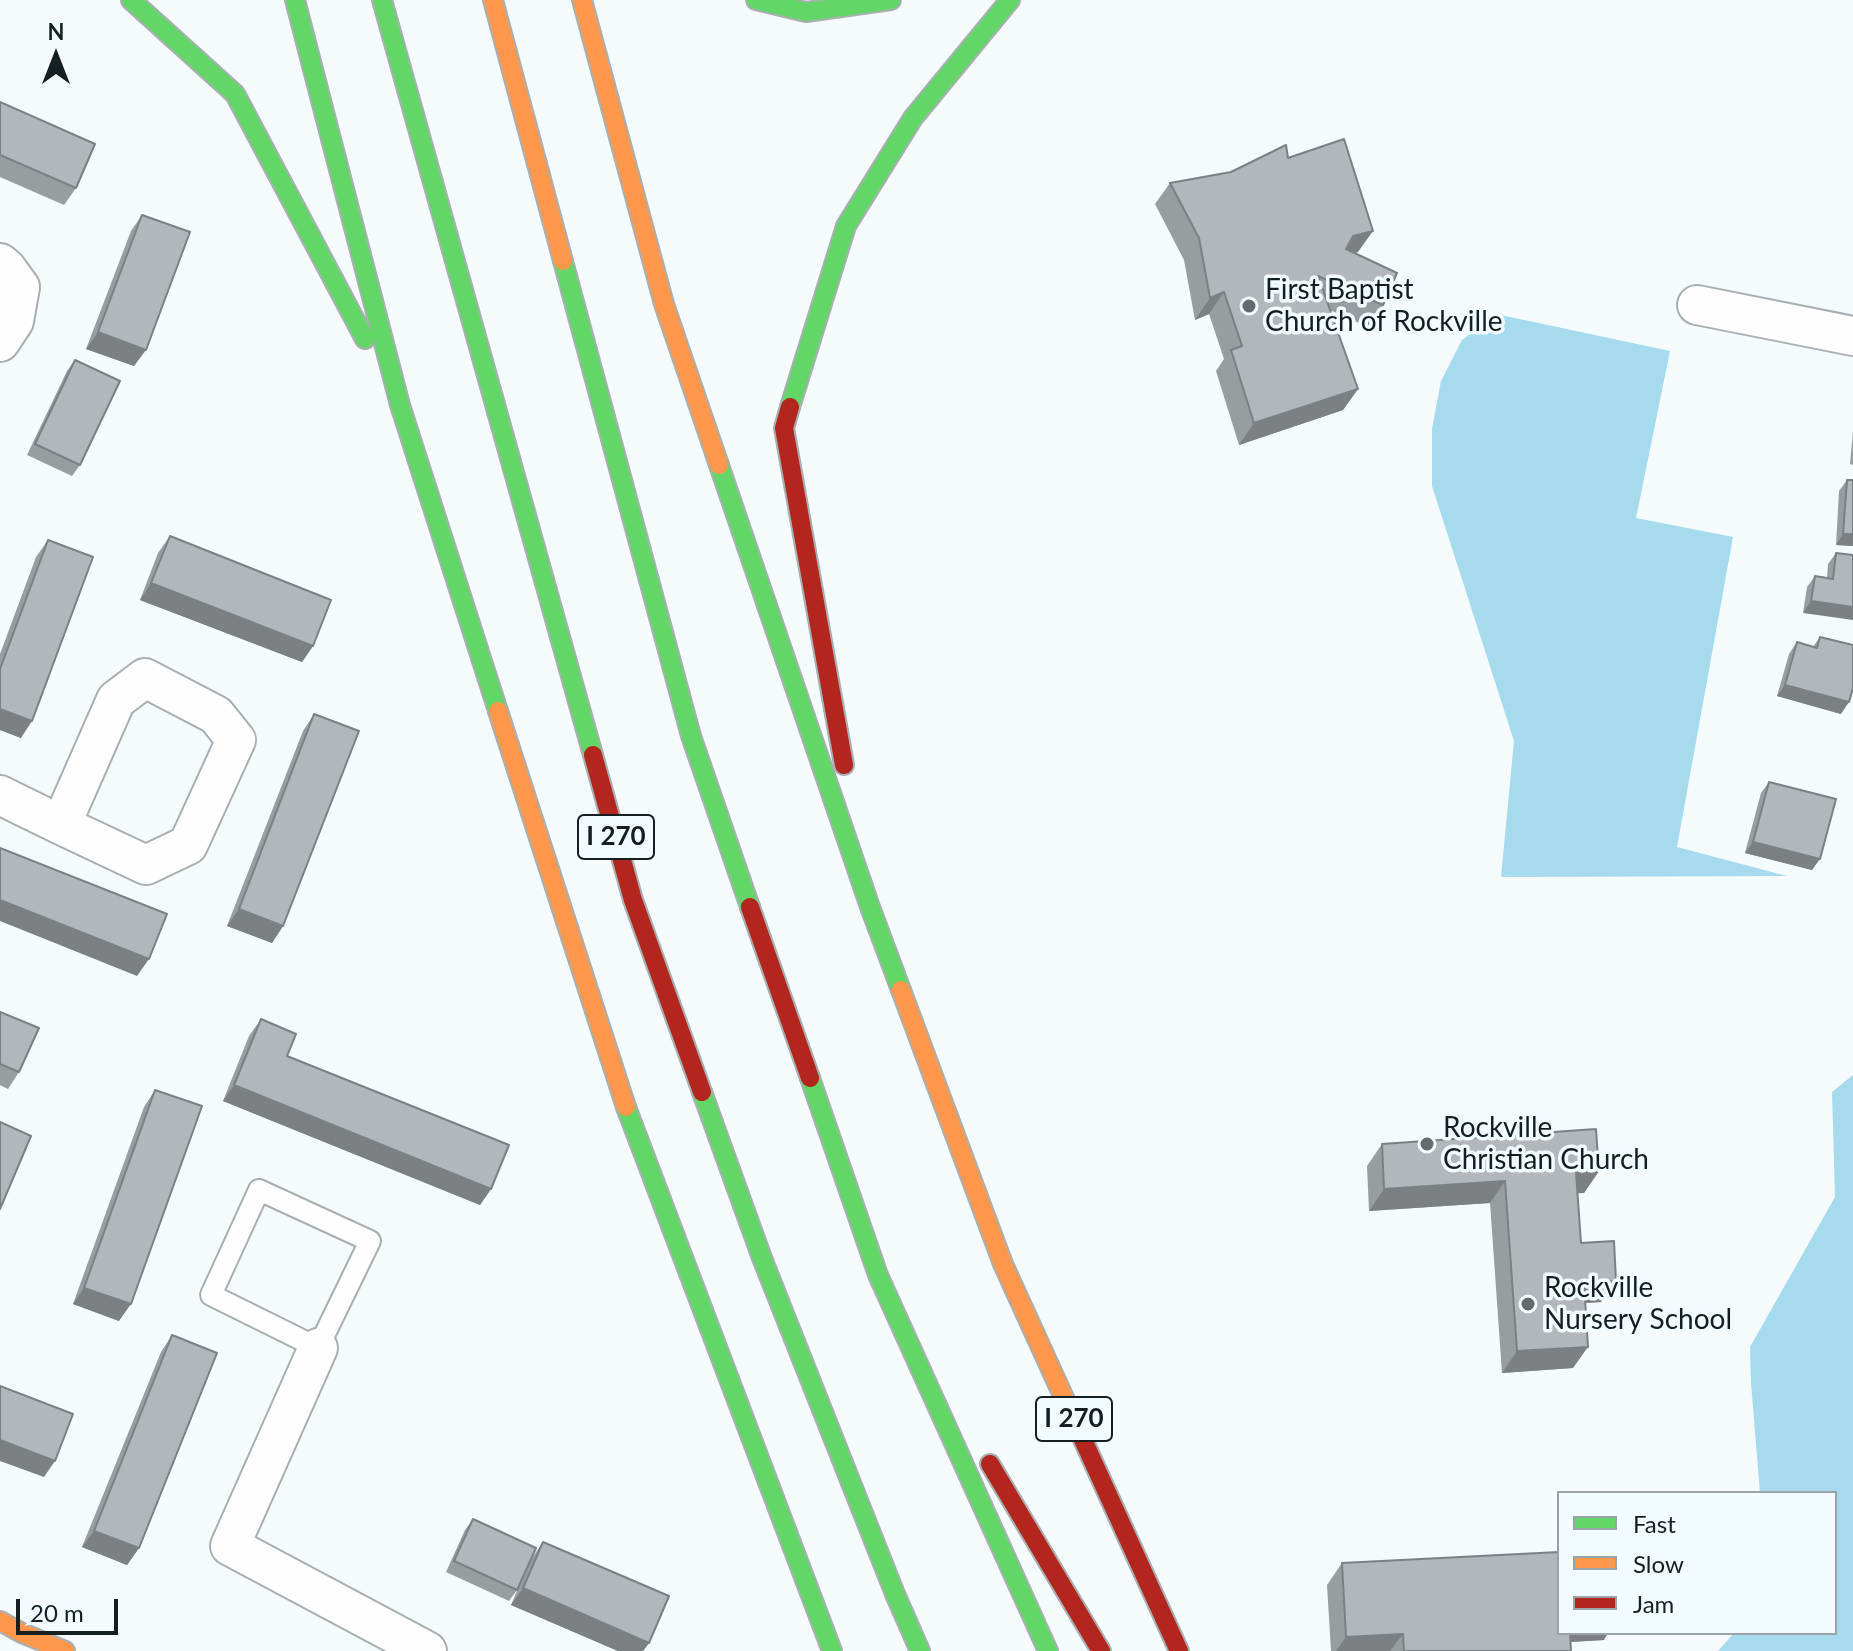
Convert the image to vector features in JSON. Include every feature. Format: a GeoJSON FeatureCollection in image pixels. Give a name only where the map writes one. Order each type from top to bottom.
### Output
{"type":"FeatureCollection","features":[{"type":"Feature","properties":{"kind":"main road"},"geometry":{"type":"LineString","coordinates":[[131,0],[235,94],[400,405]]}},
{"type":"Feature","properties":{"kind":"main road","name":"I 270"},"geometry":{"type":"LineString","coordinates":[[295,0],[400,405],[618,1086],[832,1651]]}},
{"type":"Feature","properties":{"kind":"main road","name":"I 270"},"geometry":{"type":"LineString","coordinates":[[382,0],[633,900],[762,1258],[920,1651]]}},
{"type":"Feature","properties":{"kind":"main road"},"geometry":{"type":"LineString","coordinates":[[493,0],[691,736],[878,1275],[1048,1651]]}},
{"type":"Feature","properties":{"kind":"main road","name":"I 270"},"geometry":{"type":"LineString","coordinates":[[582,0],[664,304],[870,907],[1003,1264],[1179,1651]]}},
{"type":"Feature","properties":{"kind":"main road"},"geometry":{"type":"LineString","coordinates":[[756,0],[806,12],[891,0]]}},
{"type":"Feature","properties":{"kind":"main road"},"geometry":{"type":"LineString","coordinates":[[870,907],[784,428],[846,226],[913,118],[1010,0]]}},
{"type":"Feature","properties":{"kind":"main road"},"geometry":{"type":"LineString","coordinates":[[878,1275],[957,1409]]}},
{"type":"Feature","properties":{"kind":"main road"},"geometry":{"type":"LineString","coordinates":[[981,1450],[1101,1651]]}},
{"type":"Feature","properties":{"kind":"main road"},"geometry":{"type":"LineString","coordinates":[[0,1621],[65,1651]]}},
{"type":"Feature","properties":{"kind":"street"},"geometry":{"type":"LineString","coordinates":[[0,263],[20,287],[14,321],[0,342]]}},
{"type":"Feature","properties":{"kind":"street"},"geometry":{"type":"LineString","coordinates":[[1697,305],[1853,336]]}},
{"type":"Feature","properties":{"kind":"street"},"geometry":{"type":"LineString","coordinates":[[0,795],[61,825],[146,865],[188,845],[236,740],[216,715],[145,678],[116,700],[61,825]]}},
{"type":"Feature","properties":{"kind":"street"},"geometry":{"type":"LineString","coordinates":[[318,1348],[230,1546],[427,1651]]}},
{"type":"Feature","properties":{"kind":"lane"},"geometry":{"type":"LineString","coordinates":[[259,1190],[370,1241],[318,1348],[211,1295],[259,1190]]}},
{"type":"Feature","properties":{"kind":"shaded area"},"geometry":{"type":"Polygon","coordinates":[[[1496,314],[1670,351],[1636,518],[1733,537],[1677,847],[1787,876],[1501,877],[1514,741],[1432,486],[1432,429],[1441,381],[1462,340],[1496,314]]]}},
{"type":"Feature","properties":{"kind":"shaded area"},"geometry":{"type":"Polygon","coordinates":[[[1853,1075],[1853,1651],[1718,1651],[1732,1635],[1837,1635],[1837,1491],[1760,1491],[1750,1347],[1835,1197],[1832,1092],[1853,1075]]]}},
{"type":"Feature","properties":{"kind":"building"},"geometry":{"type":"Polygon","coordinates":[[[0,102],[95,144],[76,188],[0,155],[0,102]]]}},
{"type":"Feature","properties":{"kind":"building","name":"First Baptist Church of Rockville"},"geometry":{"type":"Polygon","coordinates":[[[1344,139],[1373,231],[1353,236],[1346,249],[1397,273],[1383,305],[1318,276],[1358,389],[1254,423],[1231,350],[1242,346],[1224,292],[1210,298],[1199,238],[1170,183],[1231,172],[1286,145],[1288,158],[1344,139]]]}},
{"type":"Feature","properties":{"kind":"building"},"geometry":{"type":"Polygon","coordinates":[[[142,215],[190,232],[146,350],[98,332],[142,215]]]}},
{"type":"Feature","properties":{"kind":"building"},"geometry":{"type":"Polygon","coordinates":[[[75,360],[120,381],[80,465],[35,444],[75,360]]]}},
{"type":"Feature","properties":{"kind":"building"},"geometry":{"type":"Polygon","coordinates":[[[1847,480],[1853,480],[1853,534],[1843,534],[1847,480]]]}},
{"type":"Feature","properties":{"kind":"building"},"geometry":{"type":"Polygon","coordinates":[[[170,536],[331,600],[313,646],[151,583],[170,536]]]}},
{"type":"Feature","properties":{"kind":"building"},"geometry":{"type":"Polygon","coordinates":[[[48,540],[93,557],[32,721],[0,709],[0,669],[48,540]]]}},
{"type":"Feature","properties":{"kind":"building"},"geometry":{"type":"Polygon","coordinates":[[[1836,553],[1853,555],[1853,607],[1811,601],[1815,576],[1833,579],[1836,553]]]}},
{"type":"Feature","properties":{"kind":"building"},"geometry":{"type":"Polygon","coordinates":[[[1820,637],[1853,645],[1853,688],[1849,702],[1785,685],[1797,642],[1817,648],[1820,637]]]}},
{"type":"Feature","properties":{"kind":"building"},"geometry":{"type":"Polygon","coordinates":[[[314,714],[359,731],[283,926],[239,909],[314,714]]]}},
{"type":"Feature","properties":{"kind":"building"},"geometry":{"type":"Polygon","coordinates":[[[1769,782],[1836,799],[1820,859],[1753,842],[1769,782]]]}},
{"type":"Feature","properties":{"kind":"building"},"geometry":{"type":"Polygon","coordinates":[[[0,848],[167,914],[149,959],[0,900],[0,848]]]}},
{"type":"Feature","properties":{"kind":"building"},"geometry":{"type":"Polygon","coordinates":[[[0,1012],[39,1028],[19,1072],[0,1064],[0,1012]]]}},
{"type":"Feature","properties":{"kind":"building"},"geometry":{"type":"Polygon","coordinates":[[[261,1019],[296,1034],[287,1056],[509,1145],[491,1189],[234,1085],[261,1019]]]}},
{"type":"Feature","properties":{"kind":"building"},"geometry":{"type":"Polygon","coordinates":[[[155,1090],[202,1106],[131,1304],[84,1288],[155,1090]]]}},
{"type":"Feature","properties":{"kind":"building"},"geometry":{"type":"Polygon","coordinates":[[[0,1122],[31,1136],[0,1209],[0,1122]]]}},
{"type":"Feature","properties":{"kind":"building"},"geometry":{"type":"Polygon","coordinates":[[[1596,1129],[1599,1171],[1576,1173],[1581,1243],[1614,1241],[1616,1281],[1584,1283],[1588,1347],[1517,1351],[1505,1181],[1384,1189],[1382,1144],[1596,1129]]]}},
{"type":"Feature","properties":{"kind":"building"},"geometry":{"type":"Polygon","coordinates":[[[172,1335],[217,1353],[139,1548],[94,1531],[172,1335]]]}},
{"type":"Feature","properties":{"kind":"building"},"geometry":{"type":"Polygon","coordinates":[[[0,1386],[73,1414],[55,1461],[0,1440],[0,1386]]]}},
{"type":"Feature","properties":{"kind":"building"},"geometry":{"type":"Polygon","coordinates":[[[473,1519],[536,1548],[517,1590],[454,1561],[473,1519]]]}},
{"type":"Feature","properties":{"kind":"building"},"geometry":{"type":"Polygon","coordinates":[[[543,1542],[669,1596],[649,1643],[523,1588],[543,1542]]]}},
{"type":"Feature","properties":{"kind":"building"},"geometry":{"type":"Polygon","coordinates":[[[1557,1552],[1557,1635],[1570,1635],[1571,1651],[1404,1651],[1403,1634],[1346,1637],[1342,1563],[1557,1552]]]}},
{"type":"Feature","properties":{"kind":"traffic: fast"},"geometry":{"type":"LineString","coordinates":[[131,0],[235,94],[365,339]]}},
{"type":"Feature","properties":{"kind":"traffic: fast"},"geometry":{"type":"LineString","coordinates":[[295,0],[400,405],[498,711]]}},
{"type":"Feature","properties":{"kind":"traffic: fast"},"geometry":{"type":"LineString","coordinates":[[382,0],[593,755]]}},
{"type":"Feature","properties":{"kind":"traffic: fast"},"geometry":{"type":"LineString","coordinates":[[756,0],[806,12],[891,0]]}},
{"type":"Feature","properties":{"kind":"traffic: fast"},"geometry":{"type":"LineString","coordinates":[[790,407],[846,226],[913,118],[1010,0]]}},
{"type":"Feature","properties":{"kind":"traffic: fast"},"geometry":{"type":"LineString","coordinates":[[563,261],[691,736],[750,907]]}},
{"type":"Feature","properties":{"kind":"traffic: fast"},"geometry":{"type":"LineString","coordinates":[[719,465],[901,990]]}},
{"type":"Feature","properties":{"kind":"traffic: fast"},"geometry":{"type":"LineString","coordinates":[[810,1078],[878,1275],[1048,1651]]}},
{"type":"Feature","properties":{"kind":"traffic: fast"},"geometry":{"type":"LineString","coordinates":[[702,1092],[762,1258],[920,1651]]}},
{"type":"Feature","properties":{"kind":"traffic: fast"},"geometry":{"type":"LineString","coordinates":[[626,1107],[832,1651]]}},
{"type":"Feature","properties":{"kind":"traffic: slow"},"geometry":{"type":"LineString","coordinates":[[493,0],[563,261]]}},
{"type":"Feature","properties":{"kind":"traffic: slow"},"geometry":{"type":"LineString","coordinates":[[582,0],[664,304],[719,465]]}},
{"type":"Feature","properties":{"kind":"traffic: slow"},"geometry":{"type":"LineString","coordinates":[[498,711],[626,1107]]}},
{"type":"Feature","properties":{"kind":"traffic: slow"},"geometry":{"type":"LineString","coordinates":[[901,990],[1003,1264],[1070,1411]]}},
{"type":"Feature","properties":{"kind":"traffic: slow"},"geometry":{"type":"LineString","coordinates":[[0,1621],[65,1651]]}},
{"type":"Feature","properties":{"kind":"traffic: jam"},"geometry":{"type":"LineString","coordinates":[[790,407],[784,428],[844,765]]}},
{"type":"Feature","properties":{"kind":"traffic: jam"},"geometry":{"type":"LineString","coordinates":[[593,755],[633,900],[702,1092]]}},
{"type":"Feature","properties":{"kind":"traffic: jam"},"geometry":{"type":"LineString","coordinates":[[750,907],[810,1078]]}},
{"type":"Feature","properties":{"kind":"traffic: jam"},"geometry":{"type":"LineString","coordinates":[[1070,1411],[1179,1651]]}},
{"type":"Feature","properties":{"kind":"traffic: jam"},"geometry":{"type":"LineString","coordinates":[[990,1464],[1101,1651]]}},
{"type":"Feature","properties":{"kind":"place","name":"First Baptist Church of Rockville"},"geometry":{"type":"Point","coordinates":[1249,306]}},
{"type":"Feature","properties":{"kind":"place","name":"Rockville Christian Church"},"geometry":{"type":"Point","coordinates":[1427,1144]}},
{"type":"Feature","properties":{"kind":"place","name":"Rockville Nursery School"},"geometry":{"type":"Point","coordinates":[1528,1304]}}]}
